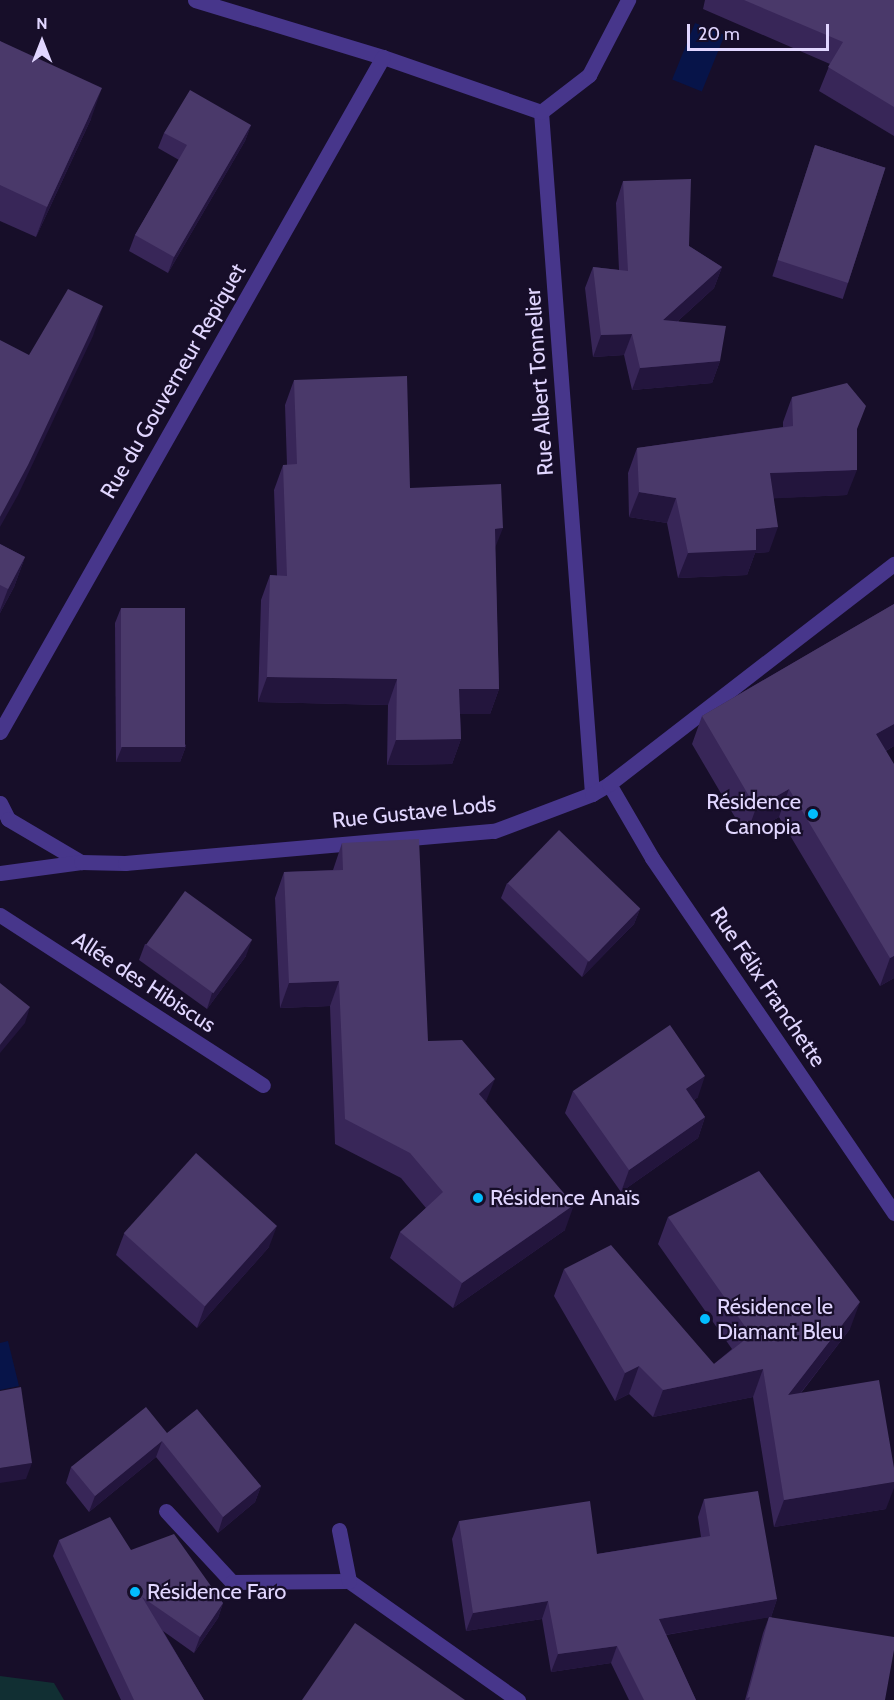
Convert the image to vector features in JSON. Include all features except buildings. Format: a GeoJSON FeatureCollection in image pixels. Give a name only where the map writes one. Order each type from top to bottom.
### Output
{"type":"FeatureCollection","features":[{"type":"Feature","properties":{"kind":"street"},"geometry":{"type":"LineString","coordinates":[[195,0],[383,57],[541,112],[589,75],[628,0]]}},
{"type":"Feature","properties":{"kind":"street","name":"Rue du Gouverneur Repiquet"},"geometry":{"type":"LineString","coordinates":[[0,731],[383,57]]}},
{"type":"Feature","properties":{"kind":"street","name":"Rue Albert Tonnelier"},"geometry":{"type":"LineString","coordinates":[[541,112],[592,794]]}},
{"type":"Feature","properties":{"kind":"street","name":"Rue Gustave Lods"},"geometry":{"type":"LineString","coordinates":[[0,873],[81,862],[125,863],[494,831],[592,794],[609,784],[894,564]]}},
{"type":"Feature","properties":{"kind":"street","name":"Rue Félix Franchette"},"geometry":{"type":"LineString","coordinates":[[609,784],[652,858],[894,1213]]}},
{"type":"Feature","properties":{"kind":"street"},"geometry":{"type":"LineString","coordinates":[[0,803],[8,819],[81,862]]}},
{"type":"Feature","properties":{"kind":"street","name":"Allée des Hibiscus"},"geometry":{"type":"LineString","coordinates":[[0,915],[263,1086]]}},
{"type":"Feature","properties":{"kind":"street"},"geometry":{"type":"LineString","coordinates":[[166,1511],[232,1582],[349,1581],[518,1700]]}},
{"type":"Feature","properties":{"kind":"street"},"geometry":{"type":"LineString","coordinates":[[339,1530],[349,1581]]}},
{"type":"Feature","properties":{"kind":"green space"},"geometry":{"type":"Polygon","coordinates":[[[0,1676],[54,1683],[64,1700],[0,1700],[0,1676]]]}},
{"type":"Feature","properties":{"kind":"shaded area"},"geometry":{"type":"Polygon","coordinates":[[[695,23],[725,35],[702,92],[672,80],[695,23]]]}},
{"type":"Feature","properties":{"kind":"shaded area"},"geometry":{"type":"Polygon","coordinates":[[[8,1341],[19,1386],[0,1390],[0,1343],[8,1341]]]}},
{"type":"Feature","properties":{"kind":"place","name":"Résidence Canopia"},"geometry":{"type":"Point","coordinates":[813,814]}},
{"type":"Feature","properties":{"kind":"place","name":"Résidence Anaïs"},"geometry":{"type":"Point","coordinates":[478,1198]}},
{"type":"Feature","properties":{"kind":"place","name":"Résidence le Diamant Bleu"},"geometry":{"type":"Point","coordinates":[705,1319]}},
{"type":"Feature","properties":{"kind":"place","name":"Résidence Faro"},"geometry":{"type":"Point","coordinates":[135,1592]}}]}
